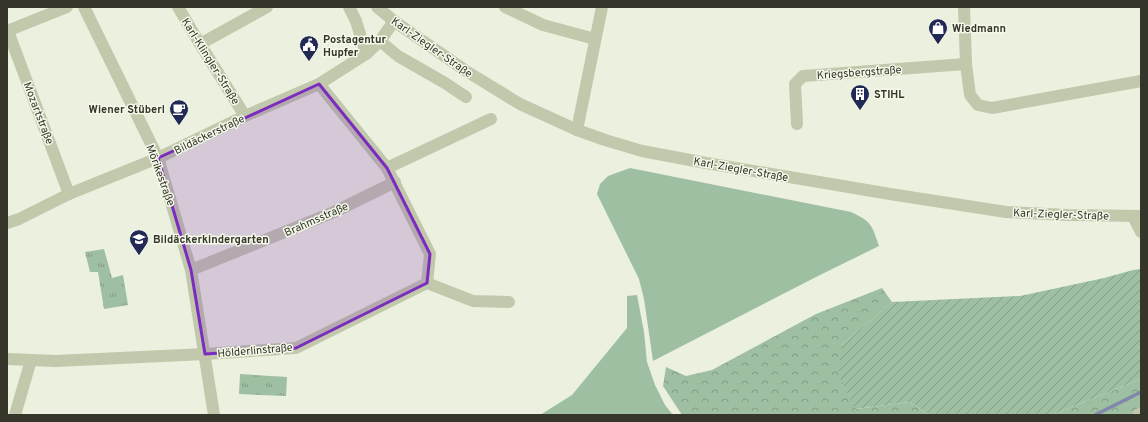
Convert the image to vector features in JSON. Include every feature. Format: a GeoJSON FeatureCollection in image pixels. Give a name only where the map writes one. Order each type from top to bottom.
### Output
{"type":"FeatureCollection","features":[{"type":"Feature","properties":{"kind":"street"},"geometry":{"type":"LineString","coordinates":[[7,31],[67,7]]}},
{"type":"Feature","properties":{"kind":"street","name":"Mörikestraße"},"geometry":{"type":"LineString","coordinates":[[84,7],[158,158],[191,270],[214,415]]}},
{"type":"Feature","properties":{"kind":"street","name":"Karl-Klingler-Straße"},"geometry":{"type":"LineString","coordinates":[[178,7],[245,116]]}},
{"type":"Feature","properties":{"kind":"street"},"geometry":{"type":"LineString","coordinates":[[200,44],[267,7]]}},
{"type":"Feature","properties":{"kind":"street"},"geometry":{"type":"LineString","coordinates":[[348,7],[356,21],[366,54]]}},
{"type":"Feature","properties":{"kind":"street","name":"Karl-Ziegler-Straße"},"geometry":{"type":"LineString","coordinates":[[377,7],[394,21],[505,96],[577,130],[605,140],[650,152],[706,163],[978,208],[1043,215],[1137,216]]}},
{"type":"Feature","properties":{"kind":"street"},"geometry":{"type":"LineString","coordinates":[[505,7],[543,25],[595,39]]}},
{"type":"Feature","properties":{"kind":"street"},"geometry":{"type":"LineString","coordinates":[[577,130],[602,7]]}},
{"type":"Feature","properties":{"kind":"street"},"geometry":{"type":"LineString","coordinates":[[964,7],[966,64],[970,95],[978,105],[992,108],[1141,81]]}},
{"type":"Feature","properties":{"kind":"street","name":"Bildäckerstraße"},"geometry":{"type":"LineString","coordinates":[[7,223],[19,219],[69,194],[158,158],[245,116],[319,84],[366,54],[380,41],[394,21]]}},
{"type":"Feature","properties":{"kind":"street","name":"Mozartstraße"},"geometry":{"type":"LineString","coordinates":[[7,31],[69,194]]}},
{"type":"Feature","properties":{"kind":"street","name":"Karl-Ziegler-Straße"},"geometry":{"type":"LineString","coordinates":[[380,41],[398,56],[445,83],[466,98]]}},
{"type":"Feature","properties":{"kind":"street","name":"Kriegsbergstraße"},"geometry":{"type":"LineString","coordinates":[[797,124],[795,84],[803,76],[966,64]]}},
{"type":"Feature","properties":{"kind":"street"},"geometry":{"type":"LineString","coordinates":[[319,84],[387,168],[395,182],[430,254],[427,283],[473,301],[509,302]]}},
{"type":"Feature","properties":{"kind":"street"},"geometry":{"type":"LineString","coordinates":[[387,168],[491,119]]}},
{"type":"Feature","properties":{"kind":"street","name":"Brahmsstraße"},"geometry":{"type":"LineString","coordinates":[[191,270],[334,212],[395,182]]}},
{"type":"Feature","properties":{"kind":"street"},"geometry":{"type":"LineString","coordinates":[[1137,216],[1141,232]]}},
{"type":"Feature","properties":{"kind":"street","name":"Hölderlinstraße"},"geometry":{"type":"LineString","coordinates":[[7,359],[56,361],[296,348],[427,283]]}},
{"type":"Feature","properties":{"kind":"street"},"geometry":{"type":"LineString","coordinates":[[15,415],[31,360]]}},
{"type":"Feature","properties":{"kind":"highlighted area"},"geometry":{"type":"Polygon","coordinates":[[[319,84],[387,168],[430,254],[427,283],[296,348],[205,354],[191,270],[158,158],[319,84]]]}},
{"type":"Feature","properties":{"kind":"green space"},"geometry":{"type":"Polygon","coordinates":[[[630,168],[851,212],[870,225],[875,233],[879,246],[653,361],[644,299],[639,279],[597,194],[600,184],[608,176],[630,168]]]}},
{"type":"Feature","properties":{"kind":"green space"},"geometry":{"type":"Polygon","coordinates":[[[104,249],[112,278],[123,275],[128,305],[104,309],[98,272],[90,272],[85,252],[104,249]]]}},
{"type":"Feature","properties":{"kind":"green space"},"geometry":{"type":"Polygon","coordinates":[[[1141,269],[1141,379],[1052,415],[930,415],[909,402],[856,409],[838,374],[842,345],[892,302],[1020,296],[1141,269]]]}},
{"type":"Feature","properties":{"kind":"green space"},"geometry":{"type":"Polygon","coordinates":[[[882,288],[892,302],[842,345],[857,409],[909,402],[930,415],[682,415],[663,386],[666,367],[686,376],[712,370],[816,314],[882,288]]]}},
{"type":"Feature","properties":{"kind":"green space"},"geometry":{"type":"Polygon","coordinates":[[[637,295],[644,332],[647,362],[655,385],[665,405],[673,415],[540,415],[572,395],[627,328],[627,296],[637,295]]]}},
{"type":"Feature","properties":{"kind":"green space"},"geometry":{"type":"Polygon","coordinates":[[[240,374],[287,377],[286,396],[239,394],[240,374]]]}},
{"type":"Feature","properties":{"kind":"green space"},"geometry":{"type":"Polygon","coordinates":[[[1141,379],[1141,410],[1132,415],[1052,415],[1141,379]]]}},
{"type":"Feature","properties":{"kind":"waterway"},"geometry":{"type":"LineString","coordinates":[[1095,415],[1141,392]]}},
{"type":"Feature","properties":{"kind":"place","name":"Wiedmann"},"geometry":{"type":"Point","coordinates":[938,45]}},
{"type":"Feature","properties":{"kind":"place","name":"Postagentur Hupfer"},"geometry":{"type":"Point","coordinates":[309,62]}},
{"type":"Feature","properties":{"kind":"place","name":"STIHL"},"geometry":{"type":"Point","coordinates":[860,111]}},
{"type":"Feature","properties":{"kind":"place","name":"Wiener Stüberl"},"geometry":{"type":"Point","coordinates":[179,126]}},
{"type":"Feature","properties":{"kind":"place","name":"Bildäckerkindergarten"},"geometry":{"type":"Point","coordinates":[139,256]}}]}
